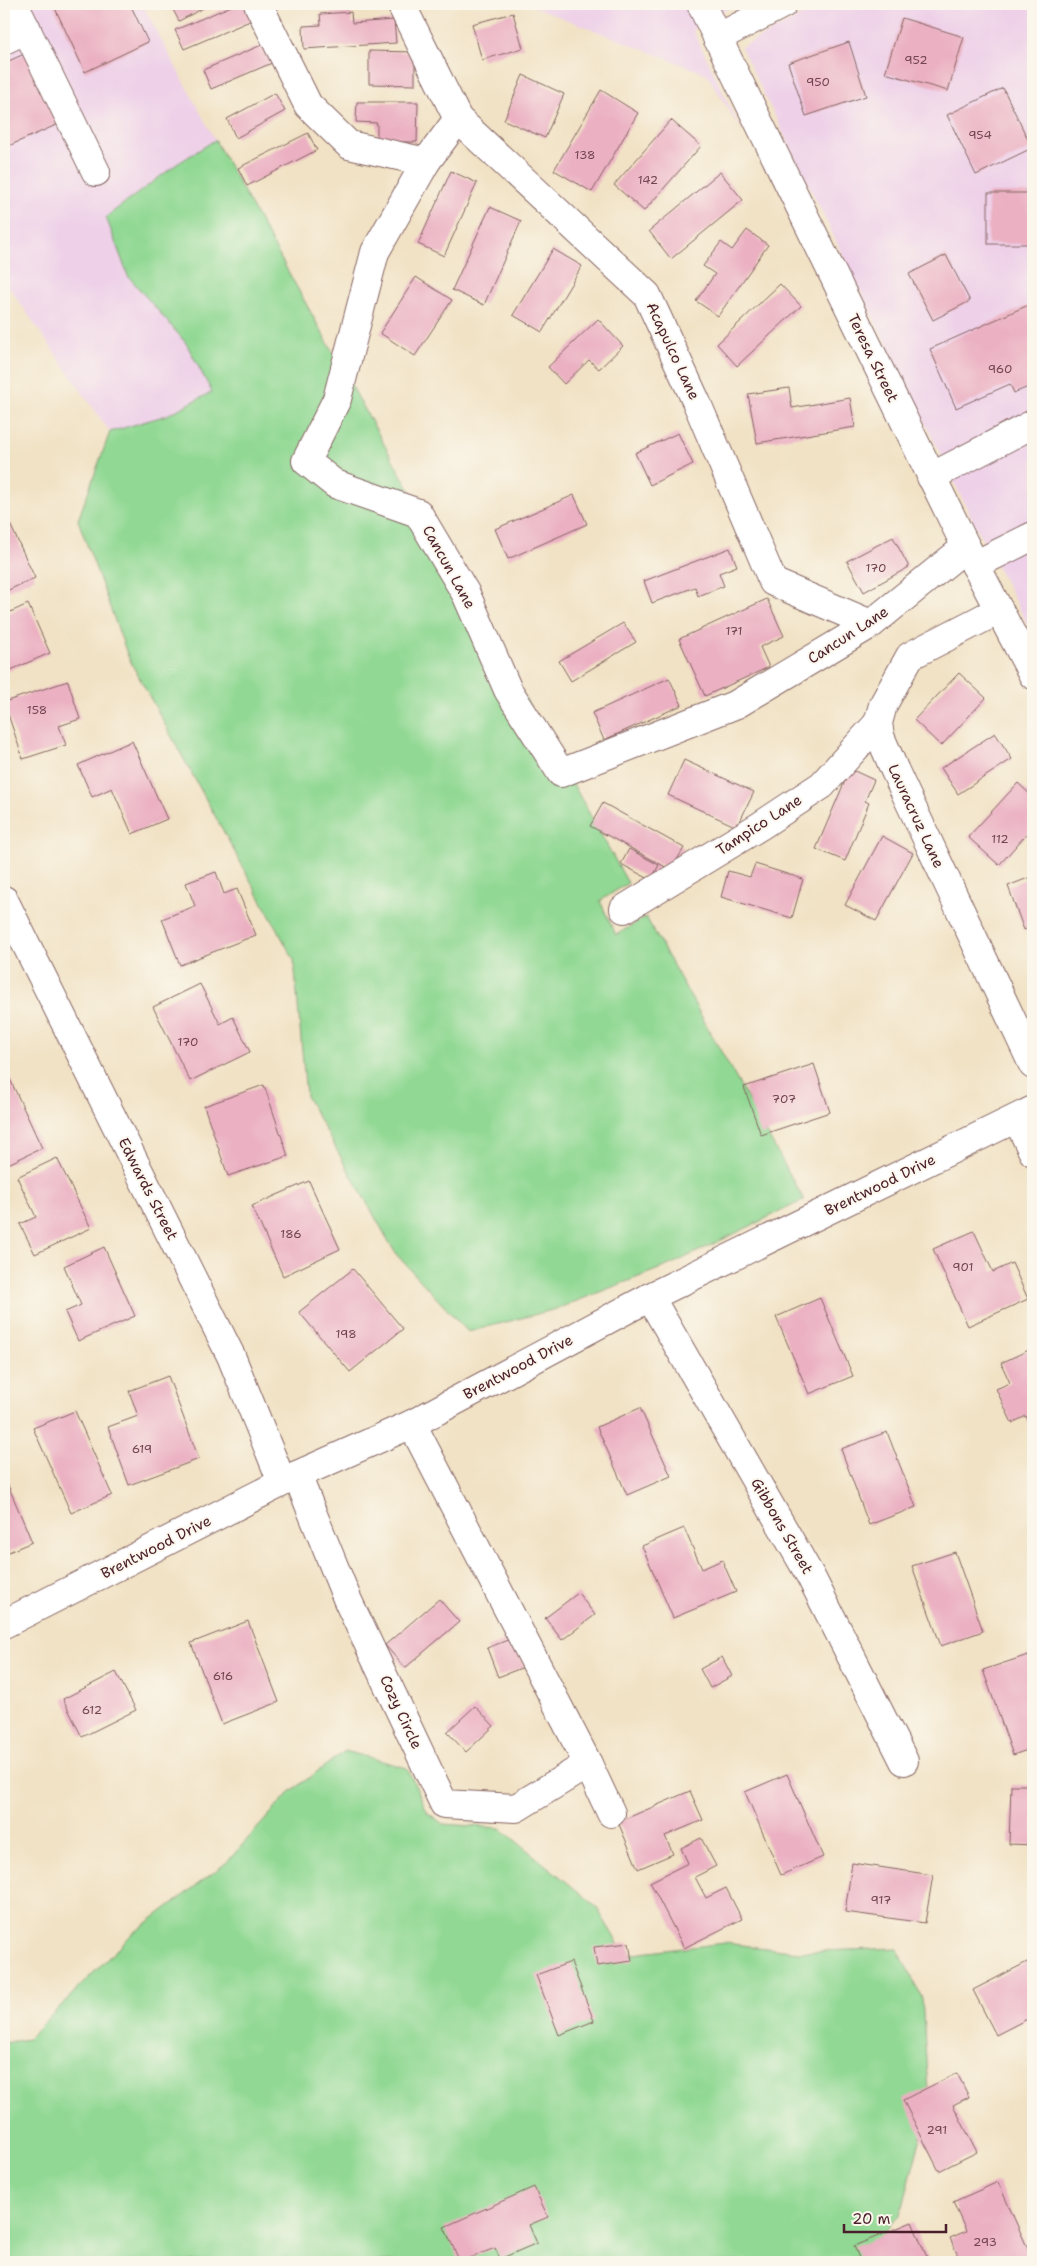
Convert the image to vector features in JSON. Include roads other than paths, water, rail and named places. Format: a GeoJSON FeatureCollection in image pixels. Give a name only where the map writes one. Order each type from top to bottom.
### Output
{"type":"FeatureCollection","features":[{"type":"Feature","properties":{"kind":"street"},"geometry":{"type":"LineString","coordinates":[[14,4],[15,34],[96,172]]}},
{"type":"Feature","properties":{"kind":"street"},"geometry":{"type":"LineString","coordinates":[[258,4],[308,106],[349,145],[426,162],[458,119]]}},
{"type":"Feature","properties":{"kind":"street","name":"Acapulco Lane"},"geometry":{"type":"LineString","coordinates":[[401,4],[458,119],[648,295],[696,401],[773,582],[871,624]]}},
{"type":"Feature","properties":{"kind":"street","name":"Teresa Street"},"geometry":{"type":"LineString","coordinates":[[700,4],[970,556],[1033,675]]}},
{"type":"Feature","properties":{"kind":"street"},"geometry":{"type":"LineString","coordinates":[[717,38],[782,4]]}},
{"type":"Feature","properties":{"kind":"street","name":"Cancun Lane"},"geometry":{"type":"LineString","coordinates":[[426,162],[375,252],[337,398],[306,461],[335,484],[418,513],[466,594],[508,690],[561,773],[737,704],[871,624],[970,556],[1033,536]]}},
{"type":"Feature","properties":{"kind":"street"},"geometry":{"type":"LineString","coordinates":[[931,477],[1033,424]]}},
{"type":"Feature","properties":{"kind":"street"},"geometry":{"type":"LineString","coordinates":[[878,723],[883,705],[910,656],[999,610]]}},
{"type":"Feature","properties":{"kind":"street","name":"Tampico Lane"},"geometry":{"type":"LineString","coordinates":[[624,909],[760,826],[822,785],[878,723]]}},
{"type":"Feature","properties":{"kind":"street","name":"Lauracruz Lane"},"geometry":{"type":"LineString","coordinates":[[878,723],[880,736],[895,772],[1033,1065]]}},
{"type":"Feature","properties":{"kind":"street","name":"Edwards Street"},"geometry":{"type":"LineString","coordinates":[[4,900],[231,1356],[290,1479]]}},
{"type":"Feature","properties":{"kind":"street"},"geometry":{"type":"LineString","coordinates":[[1025,1114],[1033,1152]]}},
{"type":"Feature","properties":{"kind":"street","name":"Brentwood Drive"},"geometry":{"type":"LineString","coordinates":[[4,1624],[290,1479],[412,1424],[650,1297],[1025,1114]]}},
{"type":"Feature","properties":{"kind":"street","name":"Gibbons Street"},"geometry":{"type":"LineString","coordinates":[[650,1297],[811,1577],[904,1761]]}},
{"type":"Feature","properties":{"kind":"street"},"geometry":{"type":"LineString","coordinates":[[412,1424],[588,1764],[611,1813]]}},
{"type":"Feature","properties":{"kind":"street","name":"Cozy Circle"},"geometry":{"type":"LineString","coordinates":[[290,1479],[444,1804],[516,1808],[588,1764]]}}]}
